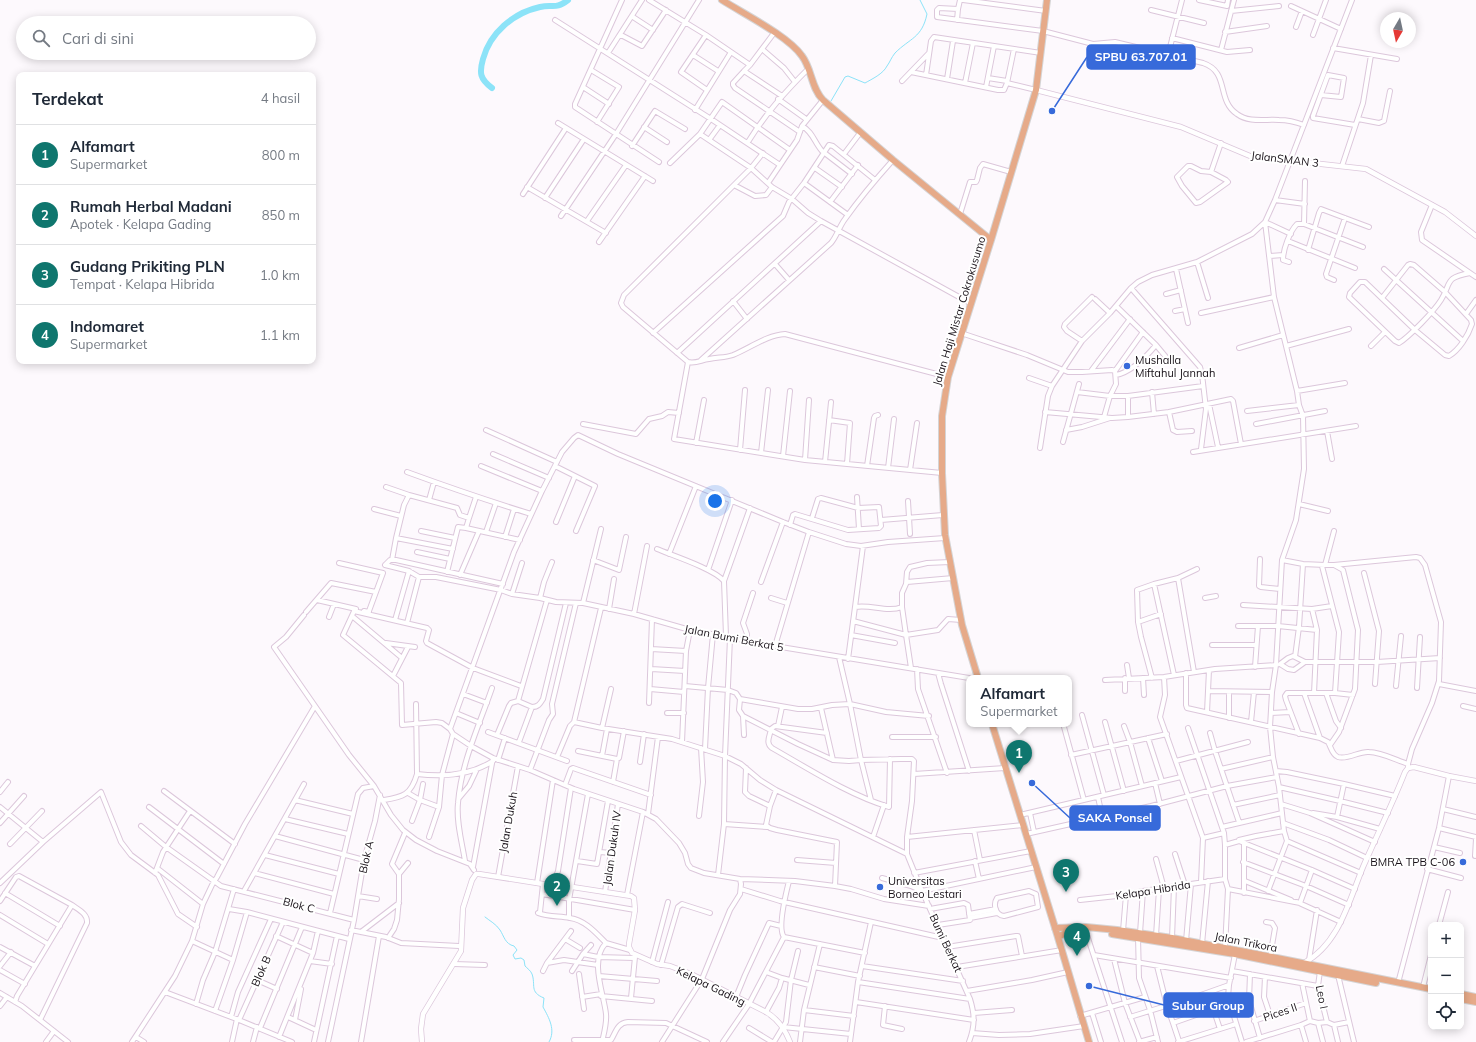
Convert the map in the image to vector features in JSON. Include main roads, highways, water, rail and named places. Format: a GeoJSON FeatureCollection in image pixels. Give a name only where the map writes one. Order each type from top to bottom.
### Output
{"type":"FeatureCollection","features":[{"type":"Feature","properties":{"kind":"main road"},"geometry":{"type":"LineString","coordinates":[[722,0],[774,33],[798,51],[809,68],[817,93],[823,100],[860,133],[991,240]]}},
{"type":"Feature","properties":{"kind":"main road","name":"Jalan Haji Mistar Cokrokusumo"},"geometry":{"type":"LineString","coordinates":[[977,675],[961,620],[945,538],[943,515],[942,416],[948,377],[1036,90],[1047,0]]}},
{"type":"Feature","properties":{"kind":"main road"},"geometry":{"type":"LineString","coordinates":[[993,727],[1089,1042]]}},
{"type":"Feature","properties":{"kind":"main road","name":"Jalan Trikora"},"geometry":{"type":"LineString","coordinates":[[1055,928],[1086,927],[1123,931],[1236,954],[1306,962],[1341,974],[1428,992]]}},
{"type":"Feature","properties":{"kind":"main road","name":"Jalan Trikora"},"geometry":{"type":"LineString","coordinates":[[1058,937],[1069,931],[1172,938],[1225,948],[1320,971],[1428,989]]}},
{"type":"Feature","properties":{"kind":"main road"},"geometry":{"type":"LineString","coordinates":[[1464,995],[1476,997]]}},
{"type":"Feature","properties":{"kind":"main road"},"geometry":{"type":"LineString","coordinates":[[1464,1000],[1476,1002]]}},
{"type":"Feature","properties":{"kind":"waterway"},"geometry":{"type":"LineString","coordinates":[[492,88],[483,79],[481,68],[486,50],[497,33],[512,19],[521,14],[540,7],[557,6],[568,0]]}},
{"type":"Feature","properties":{"kind":"waterway"},"geometry":{"type":"LineString","coordinates":[[831,101],[845,77],[848,76],[865,83],[874,78],[885,69],[895,53],[919,33],[925,22],[927,14],[920,0]]}},
{"type":"Feature","properties":{"kind":"waterway"},"geometry":{"type":"LineString","coordinates":[[485,917],[497,926],[507,942],[514,946],[517,950],[513,955],[515,959],[521,958],[524,960],[525,966],[530,971],[533,978],[536,993],[544,998],[543,1007],[552,1029],[549,1042]]}},
{"type":"Feature","properties":{"kind":"place","name":"SPBU 63.707.01"},"geometry":{"type":"Point","coordinates":[1052,111]}},
{"type":"Feature","properties":{"kind":"place","name":"Mushalla Miftahul Jannah"},"geometry":{"type":"Point","coordinates":[1127,366]}},
{"type":"Feature","properties":{"kind":"place","name":"Alfamart"},"geometry":{"type":"Point","coordinates":[1019,773]}},
{"type":"Feature","properties":{"kind":"place","name":"SAKA Ponsel"},"geometry":{"type":"Point","coordinates":[1032,783]}},
{"type":"Feature","properties":{"kind":"place","name":"BMRA TPB C-06"},"geometry":{"type":"Point","coordinates":[1463,862]}},
{"type":"Feature","properties":{"kind":"place","name":"Universitas Borneo Lestari"},"geometry":{"type":"Point","coordinates":[880,887]}},
{"type":"Feature","properties":{"kind":"place","name":"Gudang Prikiting PLN"},"geometry":{"type":"Point","coordinates":[1066,892]}},
{"type":"Feature","properties":{"kind":"place","name":"Rumah Herbal Madani"},"geometry":{"type":"Point","coordinates":[557,906]}},
{"type":"Feature","properties":{"kind":"place","name":"Indomaret"},"geometry":{"type":"Point","coordinates":[1077,956]}},
{"type":"Feature","properties":{"kind":"place","name":"Subur Group"},"geometry":{"type":"Point","coordinates":[1089,986]}}]}
